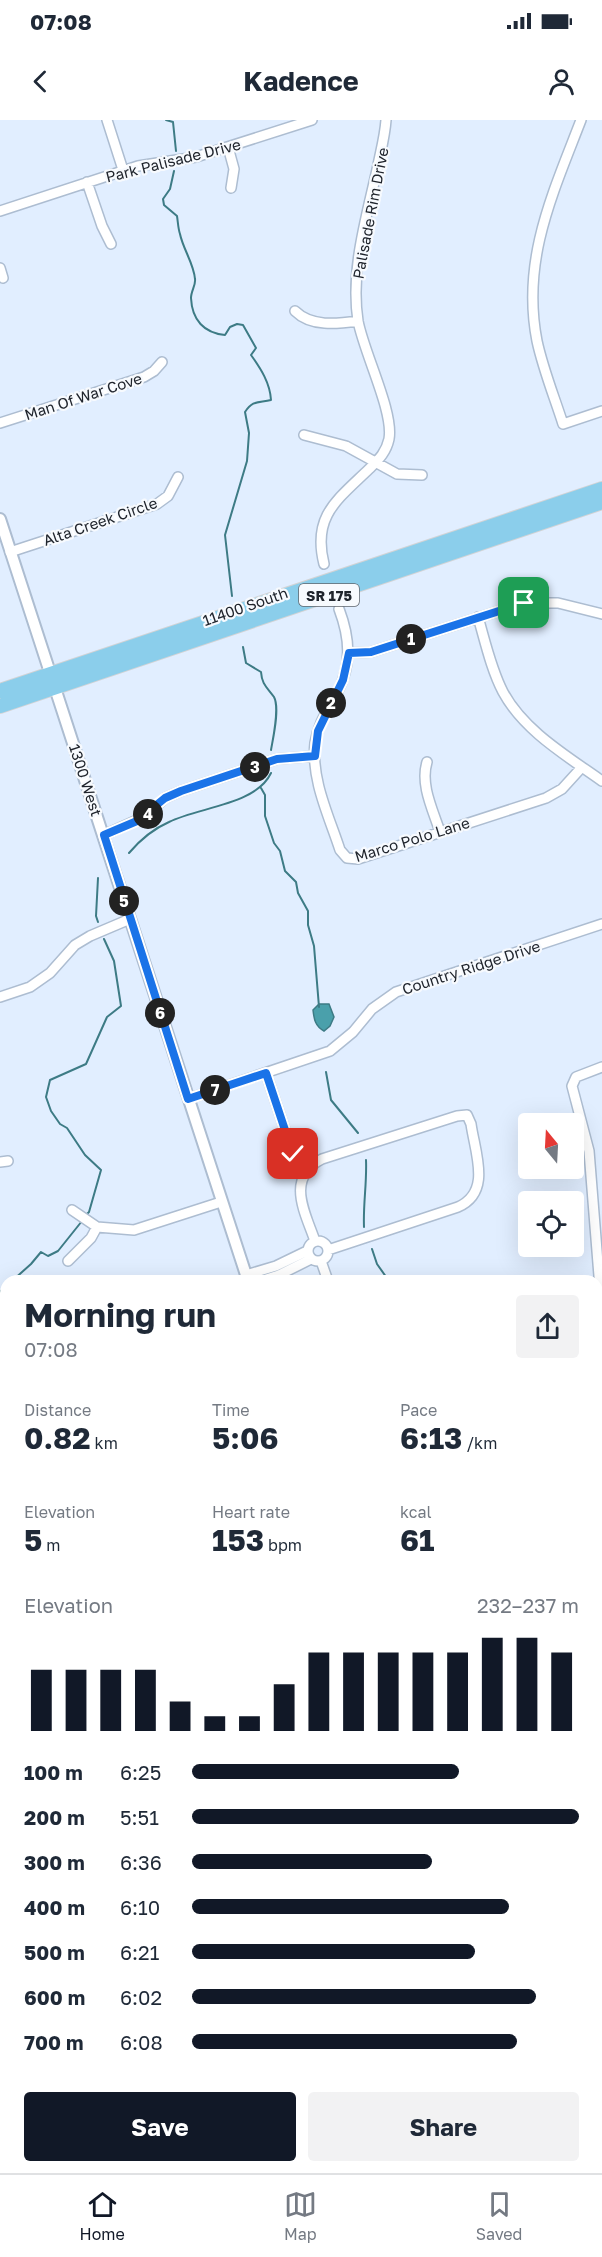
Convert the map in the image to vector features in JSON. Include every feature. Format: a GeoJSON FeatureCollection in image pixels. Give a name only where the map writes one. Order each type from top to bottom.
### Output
{"type":"FeatureCollection","features":[{"type":"Feature","properties":{"kind":"main road","name":"11400 South"},"geometry":{"type":"LineString","coordinates":[[0,691],[602,489]]}},
{"type":"Feature","properties":{"kind":"main road","name":"11400 South"},"geometry":{"type":"LineString","coordinates":[[0,706],[602,502]]}},
{"type":"Feature","properties":{"kind":"street"},"geometry":{"type":"LineString","coordinates":[[107,120],[123,170]]}},
{"type":"Feature","properties":{"kind":"street","name":"Park Palisade Drive"},"geometry":{"type":"LineString","coordinates":[[0,210],[123,170],[150,163],[196,157],[311,120]]}},
{"type":"Feature","properties":{"kind":"street","name":"Palisade Rim Drive"},"geometry":{"type":"LineString","coordinates":[[324,564],[320,539],[326,516],[382,456],[388,444],[389,424],[358,321],[357,268],[387,120]]}},
{"type":"Feature","properties":{"kind":"street"},"geometry":{"type":"LineString","coordinates":[[581,120],[542,225],[532,293],[537,341],[563,424],[602,411]]}},
{"type":"Feature","properties":{"kind":"street"},"geometry":{"type":"LineString","coordinates":[[228,147],[234,169],[231,188]]}},
{"type":"Feature","properties":{"kind":"street"},"geometry":{"type":"LineString","coordinates":[[87,182],[111,244]]}},
{"type":"Feature","properties":{"kind":"street"},"geometry":{"type":"LineString","coordinates":[[294,311],[311,322],[358,321]]}},
{"type":"Feature","properties":{"kind":"street","name":"Man Of War Cove"},"geometry":{"type":"LineString","coordinates":[[0,423],[144,377],[162,362]]}},
{"type":"Feature","properties":{"kind":"street"},"geometry":{"type":"LineString","coordinates":[[304,435],[346,446],[397,474],[422,475]]}},
{"type":"Feature","properties":{"kind":"street","name":"Alta Creek Circle"},"geometry":{"type":"LineString","coordinates":[[10,552],[157,504],[168,496],[178,477]]}},
{"type":"Feature","properties":{"kind":"street","name":"1300 West"},"geometry":{"type":"LineString","coordinates":[[0,519],[246,1275]]}},
{"type":"Feature","properties":{"kind":"street"},"geometry":{"type":"LineString","coordinates":[[349,653],[371,652],[524,603],[575,605],[602,614]]}},
{"type":"Feature","properties":{"kind":"street","name":"Marco Polo Lane"},"geometry":{"type":"LineString","coordinates":[[339,609],[346,631],[349,653],[343,680],[318,731],[315,756],[319,785],[340,850],[347,858],[357,859],[546,798],[562,789],[582,767]]}},
{"type":"Feature","properties":{"kind":"street"},"geometry":{"type":"LineString","coordinates":[[478,617],[497,678],[516,711],[534,729],[602,782]]}},
{"type":"Feature","properties":{"kind":"street"},"geometry":{"type":"LineString","coordinates":[[104,835],[137,821],[165,798],[181,791],[277,759],[315,756]]}},
{"type":"Feature","properties":{"kind":"street"},"geometry":{"type":"LineString","coordinates":[[428,762],[424,773],[425,784],[440,832]]}},
{"type":"Feature","properties":{"kind":"street"},"geometry":{"type":"LineString","coordinates":[[0,997],[30,987],[50,973],[75,945],[130,919]]}},
{"type":"Feature","properties":{"kind":"street","name":"Country Ridge Drive"},"geometry":{"type":"LineString","coordinates":[[188,1099],[330,1051],[352,1032],[372,1009],[396,992],[602,924]]}},
{"type":"Feature","properties":{"kind":"street"},"geometry":{"type":"LineString","coordinates":[[599,1275],[590,1151],[573,1091],[574,1080],[580,1074],[602,1067]]}},
{"type":"Feature","properties":{"kind":"street"},"geometry":{"type":"LineString","coordinates":[[266,1073],[293,1154],[308,1168]]}},
{"type":"Feature","properties":{"kind":"street"},"geometry":{"type":"LineString","coordinates":[[315,1241],[300,1192],[303,1176],[308,1168],[322,1159],[457,1116],[467,1115],[471,1124],[479,1179],[477,1190],[469,1201],[458,1207],[328,1250]]}},
{"type":"Feature","properties":{"kind":"street"},"geometry":{"type":"LineString","coordinates":[[72,1210],[93,1224],[134,1230],[221,1202]]}},
{"type":"Feature","properties":{"kind":"street"},"geometry":{"type":"LineString","coordinates":[[68,1261],[91,1238],[93,1224]]}},
{"type":"Feature","properties":{"kind":"street"},"geometry":{"type":"LineString","coordinates":[[315,1241],[325,1244],[328,1250],[328,1255],[321,1261]]}},
{"type":"Feature","properties":{"kind":"street"},"geometry":{"type":"LineString","coordinates":[[309,1255],[310,1245],[315,1241]]}},
{"type":"Feature","properties":{"kind":"street"},"geometry":{"type":"LineString","coordinates":[[279,1275],[309,1255]]}},
{"type":"Feature","properties":{"kind":"street"},"geometry":{"type":"LineString","coordinates":[[254,1275],[309,1255],[321,1261],[326,1275]]}},
{"type":"Feature","properties":{"kind":"water"},"geometry":{"type":"Polygon","coordinates":[[[319,1004],[329,1004],[334,1017],[330,1026],[324,1031],[317,1025],[314,1016],[313,1010],[319,1004]]]}},
{"type":"Feature","properties":{"kind":"waterway"},"geometry":{"type":"LineString","coordinates":[[166,120],[173,122],[176,151]]}},
{"type":"Feature","properties":{"kind":"waterway"},"geometry":{"type":"LineString","coordinates":[[174,171],[170,189],[163,199],[164,205],[177,216],[181,240],[194,273],[195,281],[191,298],[194,313],[200,324],[218,334],[225,335],[230,327],[237,324],[243,325],[256,348],[251,355],[264,376],[271,400],[253,404],[245,412],[249,433],[247,461],[225,535],[232,596]]}},
{"type":"Feature","properties":{"kind":"waterway"},"geometry":{"type":"LineString","coordinates":[[243,647],[246,663],[261,672],[264,683],[276,702],[276,723],[271,750]]}},
{"type":"Feature","properties":{"kind":"waterway"},"geometry":{"type":"LineString","coordinates":[[129,853],[147,835],[163,825],[181,817],[240,799],[253,792],[264,784],[271,773]]}},
{"type":"Feature","properties":{"kind":"waterway"},"geometry":{"type":"LineString","coordinates":[[261,788],[265,795],[265,816],[274,843],[280,851],[285,871],[296,882],[298,893],[308,911],[308,925],[314,946],[319,1007]]}},
{"type":"Feature","properties":{"kind":"waterway"},"geometry":{"type":"LineString","coordinates":[[98,878],[96,916],[98,922]]}},
{"type":"Feature","properties":{"kind":"waterway"},"geometry":{"type":"LineString","coordinates":[[85,1216],[89,1212],[101,1170],[85,1155],[67,1128],[60,1124],[51,1111],[46,1097],[50,1080],[86,1064],[107,1017],[121,1006],[114,961],[104,939]]}},
{"type":"Feature","properties":{"kind":"waterway"},"geometry":{"type":"LineString","coordinates":[[326,1072],[331,1100],[358,1133]]}},
{"type":"Feature","properties":{"kind":"waterway"},"geometry":{"type":"LineString","coordinates":[[364,1227],[366,1160]]}},
{"type":"Feature","properties":{"kind":"waterway"},"geometry":{"type":"LineString","coordinates":[[19,1275],[41,1252],[48,1256],[58,1251],[82,1221]]}},
{"type":"Feature","properties":{"kind":"waterway"},"geometry":{"type":"LineString","coordinates":[[372,1249],[377,1264],[385,1275]]}},
{"type":"Feature","properties":{"kind":"route"},"geometry":{"type":"LineString","coordinates":[[293,1154],[266,1073],[188,1099],[104,835],[144,817],[165,798],[181,791],[277,759],[315,756],[315,742],[321,720],[343,680],[349,653],[371,652],[524,603]]}}]}
